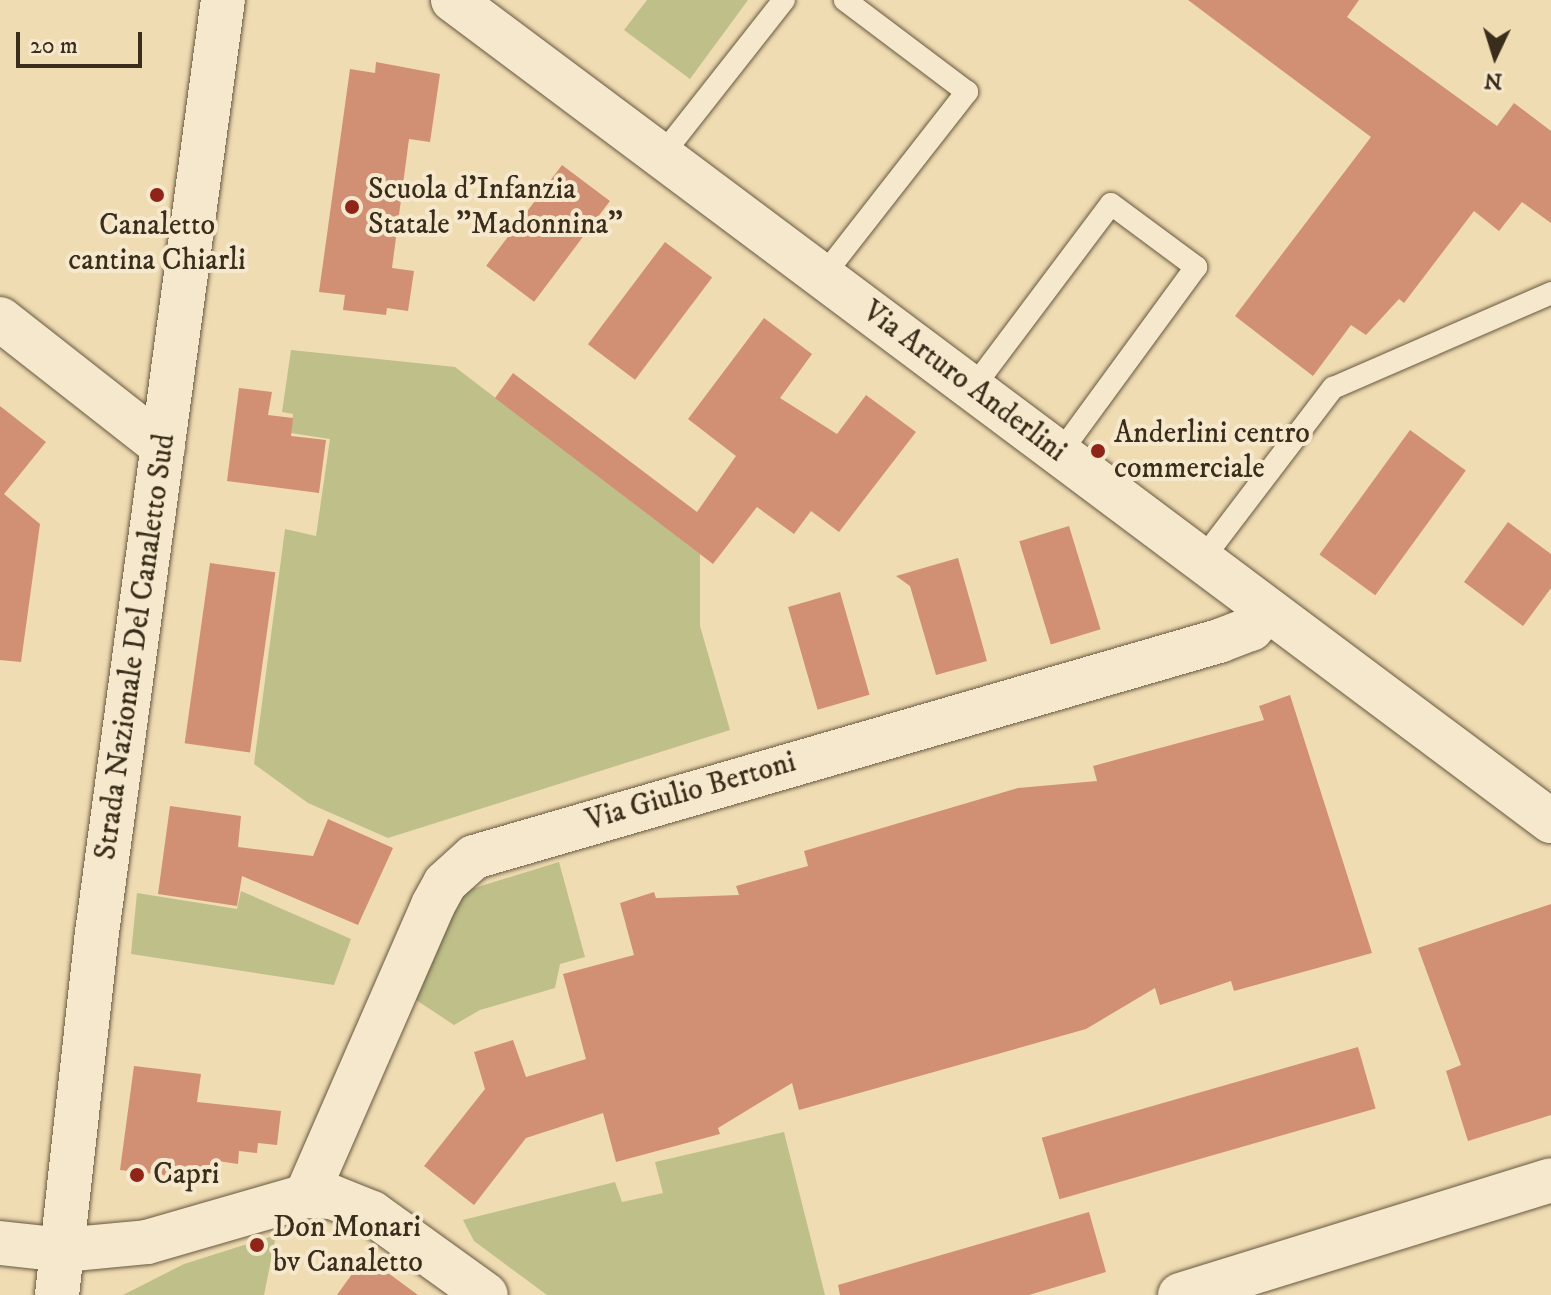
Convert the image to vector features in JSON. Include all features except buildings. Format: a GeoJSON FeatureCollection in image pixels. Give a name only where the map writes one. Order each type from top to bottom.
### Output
{"type":"FeatureCollection","features":[{"type":"Feature","properties":{"kind":"street","name":"Strada Nazionale Del Canaletto Sud"},"geometry":{"type":"LineString","coordinates":[[57,1295],[96,940],[223,0]]}},
{"type":"Feature","properties":{"kind":"street","name":"Via Arturo Anderlini"},"geometry":{"type":"LineString","coordinates":[[453,0],[1266,611],[1551,821]]}},
{"type":"Feature","properties":{"kind":"street"},"geometry":{"type":"LineString","coordinates":[[0,319],[163,447]]}},
{"type":"Feature","properties":{"kind":"street","name":"Via Giulio Bertoni"},"geometry":{"type":"LineString","coordinates":[[306,1196],[433,905],[445,883],[474,857],[1219,641],[1251,629],[1266,611]]}},
{"type":"Feature","properties":{"kind":"street"},"geometry":{"type":"LineString","coordinates":[[1180,1295],[1551,1180]]}},
{"type":"Feature","properties":{"kind":"street"},"geometry":{"type":"LineString","coordinates":[[0,1243],[63,1250],[147,1242],[306,1196],[332,1197],[372,1213],[486,1295]]}},
{"type":"Feature","properties":{"kind":"lane"},"geometry":{"type":"LineString","coordinates":[[662,155],[784,0]]}},
{"type":"Feature","properties":{"kind":"lane"},"geometry":{"type":"LineString","coordinates":[[823,276],[967,92],[845,0]]}},
{"type":"Feature","properties":{"kind":"lane"},"geometry":{"type":"LineString","coordinates":[[972,389],[1111,204],[1196,267],[1059,454]]}},
{"type":"Feature","properties":{"kind":"lane"},"geometry":{"type":"LineString","coordinates":[[1201,561],[1333,388],[1551,293]]}},
{"type":"Feature","properties":{"kind":"green space"},"geometry":{"type":"Polygon","coordinates":[[[647,0],[748,0],[690,79],[624,30],[647,0]]]}},
{"type":"Feature","properties":{"kind":"green space"},"geometry":{"type":"Polygon","coordinates":[[[291,350],[455,367],[700,554],[700,626],[730,730],[388,838],[308,803],[254,764],[285,529],[316,536],[330,439],[291,433],[293,414],[282,412],[291,350]]]}},
{"type":"Feature","properties":{"kind":"green space"},"geometry":{"type":"Polygon","coordinates":[[[559,862],[585,957],[560,964],[555,988],[480,1010],[454,1025],[404,992],[436,916],[471,889],[559,862]]]}},
{"type":"Feature","properties":{"kind":"green space"},"geometry":{"type":"Polygon","coordinates":[[[241,891],[351,939],[334,985],[131,954],[137,893],[237,909],[241,891]]]}},
{"type":"Feature","properties":{"kind":"green space"},"geometry":{"type":"Polygon","coordinates":[[[784,1132],[825,1295],[547,1295],[474,1241],[463,1220],[615,1182],[622,1202],[663,1193],[655,1162],[784,1132]]]}},
{"type":"Feature","properties":{"kind":"green space"},"geometry":{"type":"Polygon","coordinates":[[[276,1235],[264,1295],[123,1295],[184,1264],[276,1235]]]}},
{"type":"Feature","properties":{"kind":"place","name":"Canaletto cantina Chiarli"},"geometry":{"type":"Point","coordinates":[157,195]}},
{"type":"Feature","properties":{"kind":"place","name":"Scuola d'Infanzia Statale \"Madonnina\""},"geometry":{"type":"Point","coordinates":[352,207]}},
{"type":"Feature","properties":{"kind":"place","name":"Anderlini centro commerciale"},"geometry":{"type":"Point","coordinates":[1098,451]}},
{"type":"Feature","properties":{"kind":"place","name":"Capri"},"geometry":{"type":"Point","coordinates":[137,1175]}},
{"type":"Feature","properties":{"kind":"place","name":"Don Monari bv Canaletto"},"geometry":{"type":"Point","coordinates":[257,1245]}}]}
